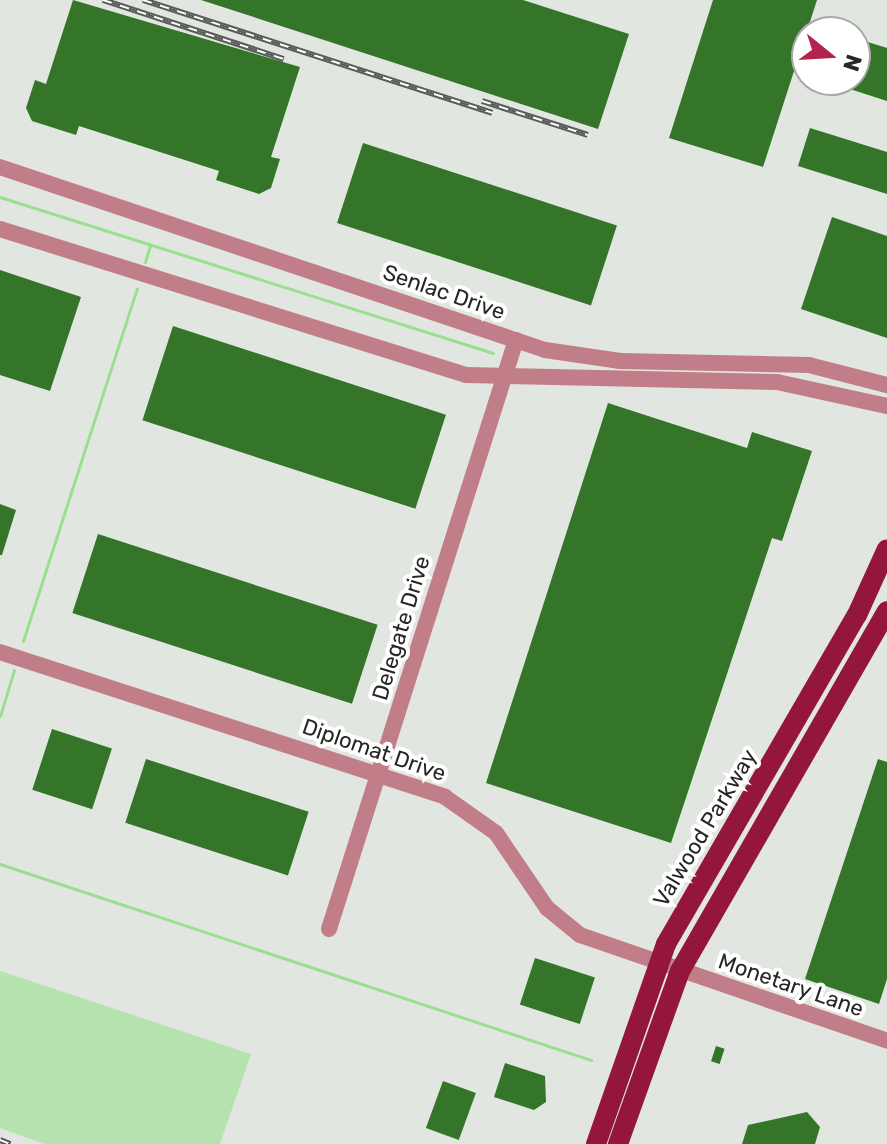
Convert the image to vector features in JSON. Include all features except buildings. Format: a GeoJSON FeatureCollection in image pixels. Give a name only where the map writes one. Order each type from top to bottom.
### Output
{"type":"FeatureCollection","features":[{"type":"Feature","properties":{"kind":"main road","name":"Valwood Parkway"},"geometry":{"type":"LineString","coordinates":[[596,1144],[657,963],[769,766],[881,580],[887,549]]}},
{"type":"Feature","properties":{"kind":"main road"},"geometry":{"type":"LineString","coordinates":[[618,1144],[680,971],[887,611]]}},
{"type":"Feature","properties":{"kind":"main road"},"geometry":{"type":"LineString","coordinates":[[769,766],[792,779]]}},
{"type":"Feature","properties":{"kind":"main road"},"geometry":{"type":"LineString","coordinates":[[610,1102],[630,1108]]}},
{"type":"Feature","properties":{"kind":"street","name":"Senlac Drive"},"geometry":{"type":"LineString","coordinates":[[0,167],[516,340],[620,361],[745,360],[826,367],[887,385]]}},
{"type":"Feature","properties":{"kind":"street"},"geometry":{"type":"LineString","coordinates":[[0,229],[430,368],[502,379],[746,380],[887,406]]}},
{"type":"Feature","properties":{"kind":"street","name":"Delegate Drive"},"geometry":{"type":"LineString","coordinates":[[329,929],[516,340]]}},
{"type":"Feature","properties":{"kind":"street"},"geometry":{"type":"LineString","coordinates":[[745,360],[746,380]]}},
{"type":"Feature","properties":{"kind":"street","name":"Diplomat Drive"},"geometry":{"type":"LineString","coordinates":[[0,652],[445,797],[481,820],[547,908],[580,935],[680,971]]}},
{"type":"Feature","properties":{"kind":"street","name":"Monetary Lane"},"geometry":{"type":"LineString","coordinates":[[680,971],[887,1041]]}},
{"type":"Feature","properties":{"kind":"green space"},"geometry":{"type":"Polygon","coordinates":[[[0,971],[251,1054],[220,1144],[44,1144],[0,1128],[0,971]]]}},
{"type":"Feature","properties":{"kind":"waterway"},"geometry":{"type":"LineString","coordinates":[[0,197],[493,353]]}},
{"type":"Feature","properties":{"kind":"waterway"},"geometry":{"type":"LineString","coordinates":[[145,262],[150,246]]}},
{"type":"Feature","properties":{"kind":"waterway"},"geometry":{"type":"LineString","coordinates":[[23,641],[137,289]]}},
{"type":"Feature","properties":{"kind":"waterway"},"geometry":{"type":"LineString","coordinates":[[0,716],[14,670]]}},
{"type":"Feature","properties":{"kind":"waterway"},"geometry":{"type":"LineString","coordinates":[[0,864],[591,1060]]}},
{"type":"Feature","properties":{"kind":"railway"},"geometry":{"type":"LineString","coordinates":[[103,0],[284,59]]}},
{"type":"Feature","properties":{"kind":"railway"},"geometry":{"type":"LineString","coordinates":[[143,0],[492,113]]}},
{"type":"Feature","properties":{"kind":"railway"},"geometry":{"type":"LineString","coordinates":[[482,101],[588,135]]}},
{"type":"Feature","properties":{"kind":"railway"},"geometry":{"type":"LineString","coordinates":[[0,1140],[10,1144]]}}]}
